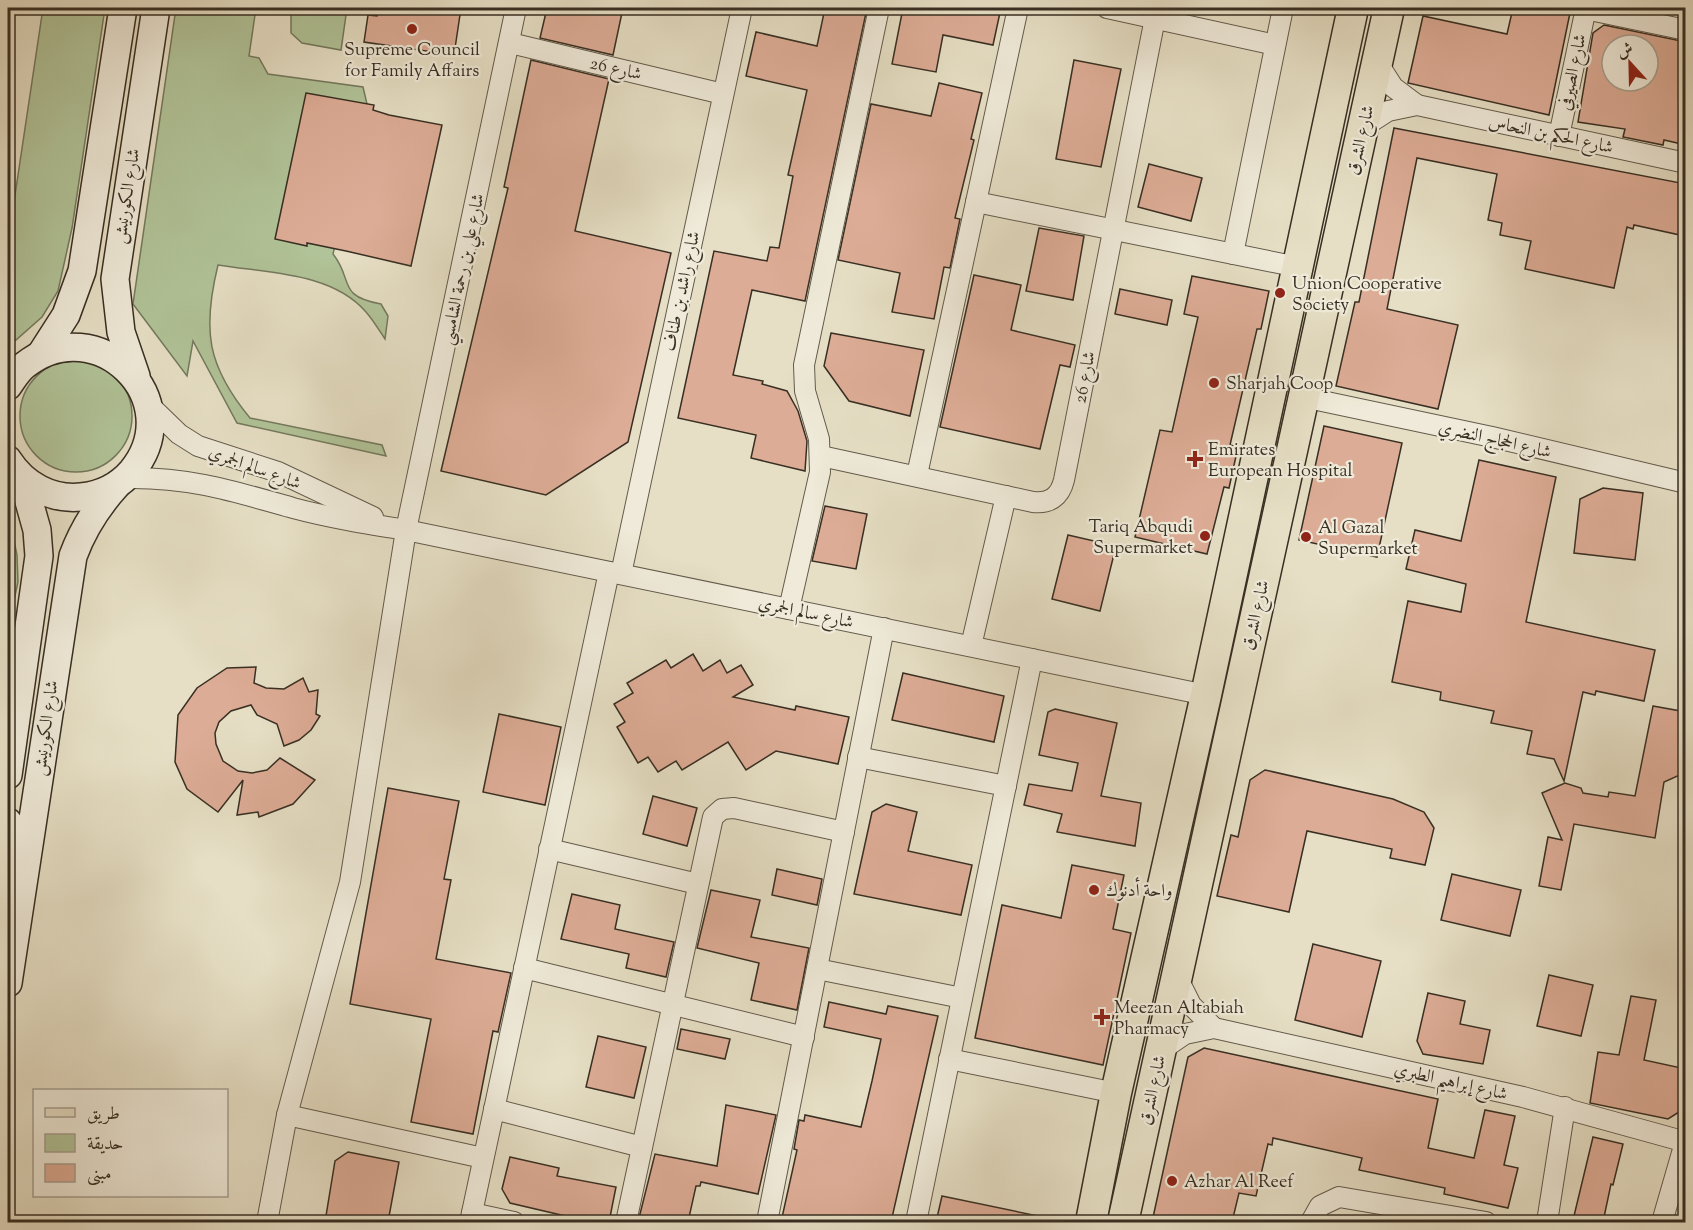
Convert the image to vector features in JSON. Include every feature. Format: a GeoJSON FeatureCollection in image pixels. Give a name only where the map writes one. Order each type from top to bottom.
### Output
{"type":"FeatureCollection","features":[{"type":"Feature","properties":{"kind":"main road","name":"شارع الكورنيش"},"geometry":{"type":"LineString","coordinates":[[41,354],[66,315],[82,271],[123,8]]}},
{"type":"Feature","properties":{"kind":"main road","name":"شارع الكورنيش"},"geometry":{"type":"LineString","coordinates":[[9,971],[73,556],[83,530],[97,506],[139,462],[147,443],[150,424],[143,393],[121,332],[115,279],[156,8]]}},
{"type":"Feature","properties":{"kind":"main road","name":"شارع الشرق"},"geometry":{"type":"LineString","coordinates":[[1091,1222],[1116,1093],[1206,695],[1353,8]]}},
{"type":"Feature","properties":{"kind":"main road","name":"شارع الشرق"},"geometry":{"type":"LineString","coordinates":[[1123,1222],[1389,8]]}},
{"type":"Feature","properties":{"kind":"main road"},"geometry":{"type":"LineString","coordinates":[[8,386],[23,366],[41,354],[62,348],[84,347],[106,353],[124,365],[143,393]]}},
{"type":"Feature","properties":{"kind":"main road","name":"شارع الكورنيش"},"geometry":{"type":"LineString","coordinates":[[8,775],[39,556],[38,530],[15,470]]}},
{"type":"Feature","properties":{"kind":"main road"},"geometry":{"type":"LineString","coordinates":[[15,470],[44,493],[69,498],[93,496],[121,482]]}},
{"type":"Feature","properties":{"kind":"main road"},"geometry":{"type":"LineString","coordinates":[[8,822],[17,833],[8,916],[9,971]]}},
{"type":"Feature","properties":{"kind":"street","name":"شارع علي بن رحمة الشامسي"},"geometry":{"type":"LineString","coordinates":[[267,1222],[287,1115],[350,882],[406,530],[516,8]]}},
{"type":"Feature","properties":{"kind":"street","name":"شارع راشد بن طناف"},"geometry":{"type":"LineString","coordinates":[[471,1218],[549,849],[615,573],[742,8]]}},
{"type":"Feature","properties":{"kind":"street"},"geometry":{"type":"LineString","coordinates":[[789,609],[817,489],[821,456],[819,439],[804,391],[804,365],[879,8]]}},
{"type":"Feature","properties":{"kind":"street"},"geometry":{"type":"LineString","coordinates":[[917,475],[1018,8]]}},
{"type":"Feature","properties":{"kind":"street"},"geometry":{"type":"LineString","coordinates":[[1107,8],[1156,13],[1275,45]]}},
{"type":"Feature","properties":{"kind":"street"},"geometry":{"type":"LineString","coordinates":[[1233,254],[1283,8]]}},
{"type":"Feature","properties":{"kind":"street"},"geometry":{"type":"LineString","coordinates":[[1585,8],[1686,30]]}},
{"type":"Feature","properties":{"kind":"street","name":"شارع الصيرفي"},"geometry":{"type":"LineString","coordinates":[[1559,136],[1585,8]]}},
{"type":"Feature","properties":{"kind":"street","name":"شارع 26"},"geometry":{"type":"LineString","coordinates":[[821,456],[1041,503],[1057,496],[1062,489],[1156,13]]}},
{"type":"Feature","properties":{"kind":"street","name":"شارع 26"},"geometry":{"type":"LineString","coordinates":[[510,43],[723,94]]}},
{"type":"Feature","properties":{"kind":"street","name":"شارع الحكم بن النحاس"},"geometry":{"type":"LineString","coordinates":[[1377,62],[1394,87],[1417,105]]}},
{"type":"Feature","properties":{"kind":"street","name":"شارع الحكم بن النحاس"},"geometry":{"type":"LineString","coordinates":[[1363,127],[1388,111],[1417,105],[1686,163]]}},
{"type":"Feature","properties":{"kind":"street"},"geometry":{"type":"LineString","coordinates":[[976,202],[1298,267]]}},
{"type":"Feature","properties":{"kind":"street","name":"شارع سالم الجمري"},"geometry":{"type":"LineString","coordinates":[[143,393],[171,427],[198,446],[218,455],[278,472],[344,504],[406,530]]}},
{"type":"Feature","properties":{"kind":"street","name":"شارع الحجاج النضري"},"geometry":{"type":"LineString","coordinates":[[1303,397],[1492,437],[1686,483]]}},
{"type":"Feature","properties":{"kind":"street","name":"شارع سالم الجمري"},"geometry":{"type":"LineString","coordinates":[[121,482],[162,478],[206,483],[331,517],[406,530],[1206,695]]}},
{"type":"Feature","properties":{"kind":"street"},"geometry":{"type":"LineString","coordinates":[[971,646],[1006,496]]}},
{"type":"Feature","properties":{"kind":"street"},"geometry":{"type":"LineString","coordinates":[[767,1222],[884,628]]}},
{"type":"Feature","properties":{"kind":"street"},"geometry":{"type":"LineString","coordinates":[[916,1222],[1032,659]]}},
{"type":"Feature","properties":{"kind":"street"},"geometry":{"type":"LineString","coordinates":[[858,757],[1006,786]]}},
{"type":"Feature","properties":{"kind":"street"},"geometry":{"type":"LineString","coordinates":[[626,1222],[713,817],[722,809],[734,808],[844,832]]}},
{"type":"Feature","properties":{"kind":"street"},"geometry":{"type":"LineString","coordinates":[[549,849],[698,884]]}},
{"type":"Feature","properties":{"kind":"street"},"geometry":{"type":"LineString","coordinates":[[524,968],[804,1037]]}},
{"type":"Feature","properties":{"kind":"street"},"geometry":{"type":"LineString","coordinates":[[817,969],[962,998]]}},
{"type":"Feature","properties":{"kind":"street"},"geometry":{"type":"LineString","coordinates":[[1176,975],[1191,1005],[1214,1028]]}},
{"type":"Feature","properties":{"kind":"street","name":"شارع إبراهيم الطبري"},"geometry":{"type":"LineString","coordinates":[[1160,1051],[1185,1034],[1214,1028],[1564,1107],[1685,1141]]}},
{"type":"Feature","properties":{"kind":"street"},"geometry":{"type":"LineString","coordinates":[[949,1059],[1116,1093]]}},
{"type":"Feature","properties":{"kind":"street"},"geometry":{"type":"LineString","coordinates":[[1546,1222],[1564,1107]]}},
{"type":"Feature","properties":{"kind":"street"},"geometry":{"type":"LineString","coordinates":[[494,1109],[642,1147]]}},
{"type":"Feature","properties":{"kind":"street"},"geometry":{"type":"LineString","coordinates":[[287,1115],[483,1158]]}},
{"type":"Feature","properties":{"kind":"street"},"geometry":{"type":"LineString","coordinates":[[1662,1222],[1685,1141]]}},
{"type":"Feature","properties":{"kind":"street"},"geometry":{"type":"LineString","coordinates":[[1311,1222],[1320,1206],[1339,1197],[1486,1222]]}},
{"type":"Feature","properties":{"kind":"street"},"geometry":{"type":"LineString","coordinates":[[471,1218],[514,1222]]}},
{"type":"Feature","properties":{"kind":"green space"},"geometry":{"type":"Polygon","coordinates":[[[43,8],[105,8],[72,228],[58,291],[42,317],[8,347],[8,242],[43,8]]]}},
{"type":"Feature","properties":{"kind":"green space"},"geometry":{"type":"Polygon","coordinates":[[[176,8],[256,8],[249,56],[259,58],[268,74],[363,87],[367,104],[333,254],[352,292],[367,301],[381,304],[388,316],[385,339],[366,312],[352,299],[335,289],[297,276],[218,265],[210,309],[210,328],[217,364],[236,399],[250,418],[382,445],[386,456],[237,423],[193,341],[187,376],[133,304],[176,8]]]}},
{"type":"Feature","properties":{"kind":"green space"},"geometry":{"type":"Polygon","coordinates":[[[291,8],[347,8],[341,50],[302,43],[291,33],[291,8]]]}},
{"type":"Feature","properties":{"kind":"green space"},"geometry":{"type":"Polygon","coordinates":[[[76,360],[97,365],[115,377],[127,395],[132,416],[127,437],[115,455],[97,467],[76,472],[55,467],[37,455],[25,437],[20,416],[25,395],[37,377],[55,365],[76,360]]]}},
{"type":"Feature","properties":{"kind":"green space"},"geometry":{"type":"Polygon","coordinates":[[[8,511],[17,555],[18,582],[8,628],[8,511]]]}},
{"type":"Feature","properties":{"kind":"building","name":"Supreme Council for Family Affairs"},"geometry":{"type":"Polygon","coordinates":[[[378,8],[461,8],[454,55],[364,42],[368,15],[377,16],[378,8]]]}},
{"type":"Feature","properties":{"kind":"building"},"geometry":{"type":"Polygon","coordinates":[[[547,8],[623,8],[613,55],[540,38],[547,8]]]}},
{"type":"Feature","properties":{"kind":"building"},"geometry":{"type":"Polygon","coordinates":[[[825,8],[867,8],[805,301],[752,290],[733,375],[763,381],[762,384],[787,391],[798,411],[807,441],[805,471],[751,458],[756,435],[678,418],[714,251],[767,261],[770,247],[779,248],[793,176],[788,175],[807,90],[746,76],[756,32],[817,46],[825,8]]]}},
{"type":"Feature","properties":{"kind":"building"},"geometry":{"type":"Polygon","coordinates":[[[903,8],[1001,8],[993,45],[943,35],[936,72],[892,64],[903,8]]]}},
{"type":"Feature","properties":{"kind":"building"},"geometry":{"type":"Polygon","coordinates":[[[1513,8],[1571,8],[1549,115],[1408,83],[1423,16],[1507,34],[1513,8]]]}},
{"type":"Feature","properties":{"kind":"building"},"geometry":{"type":"Polygon","coordinates":[[[1604,25],[1643,33],[1600,33],[1600,93],[1660,93],[1660,37],[1686,42],[1686,145],[1664,140],[1663,145],[1623,137],[1625,129],[1578,122],[1593,33],[1604,25]]]}},
{"type":"Feature","properties":{"kind":"building"},"geometry":{"type":"Polygon","coordinates":[[[531,60],[609,79],[575,231],[671,253],[628,442],[546,495],[441,471],[508,188],[504,187],[531,60]]]}},
{"type":"Feature","properties":{"kind":"building"},"geometry":{"type":"Polygon","coordinates":[[[1074,60],[1121,69],[1101,167],[1056,159],[1074,60]]]}},
{"type":"Feature","properties":{"kind":"building"},"geometry":{"type":"Polygon","coordinates":[[[939,83],[982,93],[971,139],[974,140],[955,218],[960,219],[950,268],[944,267],[934,319],[892,312],[900,273],[838,260],[871,104],[931,116],[939,83]]]}},
{"type":"Feature","properties":{"kind":"building"},"geometry":{"type":"Polygon","coordinates":[[[306,93],[374,105],[373,110],[389,115],[442,125],[411,266],[307,243],[307,246],[275,239],[306,93]]]}},
{"type":"Feature","properties":{"kind":"building"},"geometry":{"type":"Polygon","coordinates":[[[1394,128],[1686,184],[1686,212],[1680,235],[1634,225],[1633,229],[1627,227],[1614,288],[1525,269],[1531,241],[1500,235],[1502,223],[1488,220],[1497,174],[1417,158],[1387,309],[1458,325],[1438,409],[1336,386],[1355,302],[1359,302],[1394,128]]]}},
{"type":"Feature","properties":{"kind":"building"},"geometry":{"type":"Polygon","coordinates":[[[1149,164],[1202,178],[1191,221],[1138,207],[1149,164]]]}},
{"type":"Feature","properties":{"kind":"building"},"geometry":{"type":"Polygon","coordinates":[[[1039,228],[1084,236],[1073,300],[1026,291],[1039,228]]]}},
{"type":"Feature","properties":{"kind":"building"},"geometry":{"type":"Polygon","coordinates":[[[974,275],[1021,285],[1011,330],[1075,345],[1070,367],[1060,365],[1040,449],[940,427],[974,275]]]}},
{"type":"Feature","properties":{"kind":"building"},"geometry":{"type":"Polygon","coordinates":[[[1192,276],[1269,291],[1261,329],[1257,329],[1230,445],[1238,447],[1229,488],[1224,487],[1207,554],[1135,537],[1160,430],[1172,432],[1198,317],[1184,314],[1192,276]]]}},
{"type":"Feature","properties":{"kind":"building"},"geometry":{"type":"Polygon","coordinates":[[[1120,289],[1172,300],[1167,325],[1115,314],[1120,289]]]}},
{"type":"Feature","properties":{"kind":"building"},"geometry":{"type":"Polygon","coordinates":[[[831,333],[924,350],[910,416],[849,401],[824,366],[831,333]]]}},
{"type":"Feature","properties":{"kind":"building"},"geometry":{"type":"Polygon","coordinates":[[[1324,426],[1402,443],[1377,557],[1299,540],[1324,426]]]}},
{"type":"Feature","properties":{"kind":"building"},"geometry":{"type":"Polygon","coordinates":[[[1479,460],[1556,477],[1526,622],[1655,650],[1644,701],[1596,691],[1595,695],[1583,692],[1564,781],[1554,759],[1527,754],[1532,731],[1491,723],[1494,711],[1440,700],[1441,692],[1392,682],[1408,601],[1461,612],[1466,584],[1406,569],[1415,530],[1461,541],[1479,460]]]}},
{"type":"Feature","properties":{"kind":"building"},"geometry":{"type":"Polygon","coordinates":[[[1603,488],[1643,493],[1635,560],[1574,553],[1580,499],[1603,488]]]}},
{"type":"Feature","properties":{"kind":"building"},"geometry":{"type":"Polygon","coordinates":[[[825,506],[867,514],[856,569],[812,561],[825,506]]]}},
{"type":"Feature","properties":{"kind":"building"},"geometry":{"type":"Polygon","coordinates":[[[1068,535],[1116,546],[1100,611],[1052,599],[1068,535]]]}},
{"type":"Feature","properties":{"kind":"building"},"geometry":{"type":"Polygon","coordinates":[[[693,654],[703,671],[720,660],[727,673],[741,665],[753,685],[733,697],[795,710],[796,706],[849,717],[838,764],[776,751],[746,770],[728,742],[682,770],[676,761],[658,772],[648,757],[638,763],[617,727],[625,722],[614,704],[633,693],[627,683],[666,660],[671,668],[693,654]]]}},
{"type":"Feature","properties":{"kind":"building"},"geometry":{"type":"Polygon","coordinates":[[[256,667],[254,683],[266,688],[284,689],[303,678],[309,692],[318,690],[316,714],[320,716],[311,730],[299,740],[284,746],[277,724],[257,715],[251,705],[231,711],[219,722],[215,733],[216,744],[223,761],[238,771],[252,773],[267,770],[280,758],[315,780],[293,804],[259,817],[258,812],[237,815],[243,780],[218,812],[187,789],[175,762],[178,715],[197,688],[227,668],[256,667]]]}},
{"type":"Feature","properties":{"kind":"building"},"geometry":{"type":"Polygon","coordinates":[[[903,673],[1004,696],[994,742],[892,720],[903,673]]]}},
{"type":"Feature","properties":{"kind":"building"},"geometry":{"type":"Polygon","coordinates":[[[1653,706],[1686,712],[1686,761],[1682,774],[1664,782],[1655,838],[1574,824],[1561,890],[1539,886],[1548,837],[1562,840],[1542,793],[1565,783],[1581,788],[1583,793],[1608,797],[1609,792],[1635,796],[1653,706]]]}},
{"type":"Feature","properties":{"kind":"building"},"geometry":{"type":"Polygon","coordinates":[[[1055,709],[1117,723],[1101,796],[1141,803],[1135,846],[1057,832],[1062,814],[1024,805],[1029,784],[1072,791],[1078,763],[1039,755],[1048,712],[1055,709]]]}},
{"type":"Feature","properties":{"kind":"building"},"geometry":{"type":"Polygon","coordinates":[[[499,714],[561,727],[545,805],[483,792],[499,714]]]}},
{"type":"Feature","properties":{"kind":"building"},"geometry":{"type":"Polygon","coordinates":[[[1265,770],[1393,799],[1424,812],[1434,828],[1425,865],[1390,858],[1392,849],[1307,831],[1289,912],[1217,896],[1231,835],[1238,837],[1250,780],[1265,770]]]}},
{"type":"Feature","properties":{"kind":"building"},"geometry":{"type":"Polygon","coordinates":[[[388,788],[459,801],[444,879],[451,880],[436,959],[511,973],[498,1032],[493,1031],[473,1134],[411,1122],[431,1019],[350,1004],[388,788]]]}},
{"type":"Feature","properties":{"kind":"building"},"geometry":{"type":"Polygon","coordinates":[[[653,796],[697,808],[687,846],[643,834],[653,796]]]}},
{"type":"Feature","properties":{"kind":"building"},"geometry":{"type":"Polygon","coordinates":[[[886,804],[917,812],[908,851],[972,865],[961,915],[854,894],[872,812],[886,804]]]}},
{"type":"Feature","properties":{"kind":"building"},"geometry":{"type":"Polygon","coordinates":[[[1072,865],[1124,875],[1113,929],[1131,933],[1103,1065],[975,1038],[1002,905],[1061,918],[1072,865]]]}},
{"type":"Feature","properties":{"kind":"building"},"geometry":{"type":"Polygon","coordinates":[[[777,869],[822,879],[817,905],[772,895],[777,869]]]}},
{"type":"Feature","properties":{"kind":"building"},"geometry":{"type":"Polygon","coordinates":[[[1452,874],[1521,890],[1510,936],[1441,920],[1452,874]]]}},
{"type":"Feature","properties":{"kind":"building"},"geometry":{"type":"Polygon","coordinates":[[[711,890],[760,900],[751,937],[809,948],[797,1010],[751,1000],[759,963],[697,948],[711,890]]]}},
{"type":"Feature","properties":{"kind":"building"},"geometry":{"type":"Polygon","coordinates":[[[572,894],[620,905],[615,929],[674,942],[666,977],[626,968],[629,954],[561,939],[572,894]]]}},
{"type":"Feature","properties":{"kind":"building"},"geometry":{"type":"Polygon","coordinates":[[[1313,944],[1381,961],[1362,1037],[1295,1020],[1313,944]]]}},
{"type":"Feature","properties":{"kind":"building"},"geometry":{"type":"Polygon","coordinates":[[[1549,975],[1593,985],[1581,1036],[1537,1026],[1549,975]]]}},
{"type":"Feature","properties":{"kind":"building"},"geometry":{"type":"Polygon","coordinates":[[[1428,993],[1465,1001],[1460,1024],[1490,1030],[1483,1064],[1423,1054],[1417,1041],[1428,993]]]}},
{"type":"Feature","properties":{"kind":"building"},"geometry":{"type":"Polygon","coordinates":[[[1631,996],[1656,1000],[1644,1060],[1686,1069],[1679,1112],[1668,1119],[1590,1103],[1598,1052],[1619,1055],[1631,996]]]}},
{"type":"Feature","properties":{"kind":"building"},"geometry":{"type":"Polygon","coordinates":[[[829,1002],[886,1014],[888,1006],[938,1016],[891,1222],[781,1222],[797,1150],[794,1149],[799,1120],[804,1121],[805,1115],[861,1127],[872,1081],[881,1039],[824,1027],[829,1002]]]}},
{"type":"Feature","properties":{"kind":"building"},"geometry":{"type":"Polygon","coordinates":[[[681,1029],[730,1039],[725,1059],[677,1049],[681,1029]]]}},
{"type":"Feature","properties":{"kind":"building"},"geometry":{"type":"Polygon","coordinates":[[[598,1036],[646,1047],[634,1098],[586,1087],[598,1036]]]}},
{"type":"Feature","properties":{"kind":"building"},"geometry":{"type":"Polygon","coordinates":[[[1204,1048],[1438,1099],[1428,1148],[1474,1158],[1485,1110],[1515,1116],[1504,1165],[1518,1168],[1508,1208],[1444,1194],[1445,1188],[1359,1170],[1362,1158],[1273,1138],[1272,1145],[1268,1144],[1256,1196],[1239,1193],[1232,1222],[1152,1222],[1188,1057],[1204,1048]]]}},
{"type":"Feature","properties":{"kind":"building"},"geometry":{"type":"Polygon","coordinates":[[[726,1105],[776,1115],[758,1194],[701,1182],[700,1186],[696,1186],[688,1222],[638,1222],[655,1154],[717,1166],[726,1105]]]}},
{"type":"Feature","properties":{"kind":"building"},"geometry":{"type":"Polygon","coordinates":[[[1593,1137],[1623,1144],[1603,1222],[1573,1220],[1593,1137]]]}},
{"type":"Feature","properties":{"kind":"building"},"geometry":{"type":"Polygon","coordinates":[[[348,1152],[399,1162],[388,1222],[325,1222],[335,1161],[348,1152]]]}},
{"type":"Feature","properties":{"kind":"building"},"geometry":{"type":"Polygon","coordinates":[[[510,1157],[559,1168],[557,1176],[616,1187],[610,1217],[602,1222],[591,1222],[510,1203],[502,1189],[510,1157]]]}},
{"type":"Feature","properties":{"kind":"building"},"geometry":{"type":"Polygon","coordinates":[[[942,1196],[1038,1216],[1037,1222],[936,1222],[942,1196]]]}},
{"type":"Feature","properties":{"kind":"place","name":"Supreme Council for Family Affairs"},"geometry":{"type":"Point","coordinates":[412,29]}},
{"type":"Feature","properties":{"kind":"place","name":"Union Cooperative Society"},"geometry":{"type":"Point","coordinates":[1280,293]}},
{"type":"Feature","properties":{"kind":"place","name":"Sharjah Coop"},"geometry":{"type":"Point","coordinates":[1214,383]}},
{"type":"Feature","properties":{"kind":"place","name":"Emirates European Hospital"},"geometry":{"type":"Point","coordinates":[1195,459]}},
{"type":"Feature","properties":{"kind":"place","name":"Tariq Abqudi Supermarket"},"geometry":{"type":"Point","coordinates":[1205,536]}},
{"type":"Feature","properties":{"kind":"place","name":"Al Gazal Supermarket"},"geometry":{"type":"Point","coordinates":[1306,537]}},
{"type":"Feature","properties":{"kind":"place","name":"واحة أدنوك"},"geometry":{"type":"Point","coordinates":[1094,890]}},
{"type":"Feature","properties":{"kind":"place","name":"Meezan Altabiah Pharmacy"},"geometry":{"type":"Point","coordinates":[1102,1017]}},
{"type":"Feature","properties":{"kind":"place","name":"Azhar Al Reef"},"geometry":{"type":"Point","coordinates":[1172,1181]}}]}
